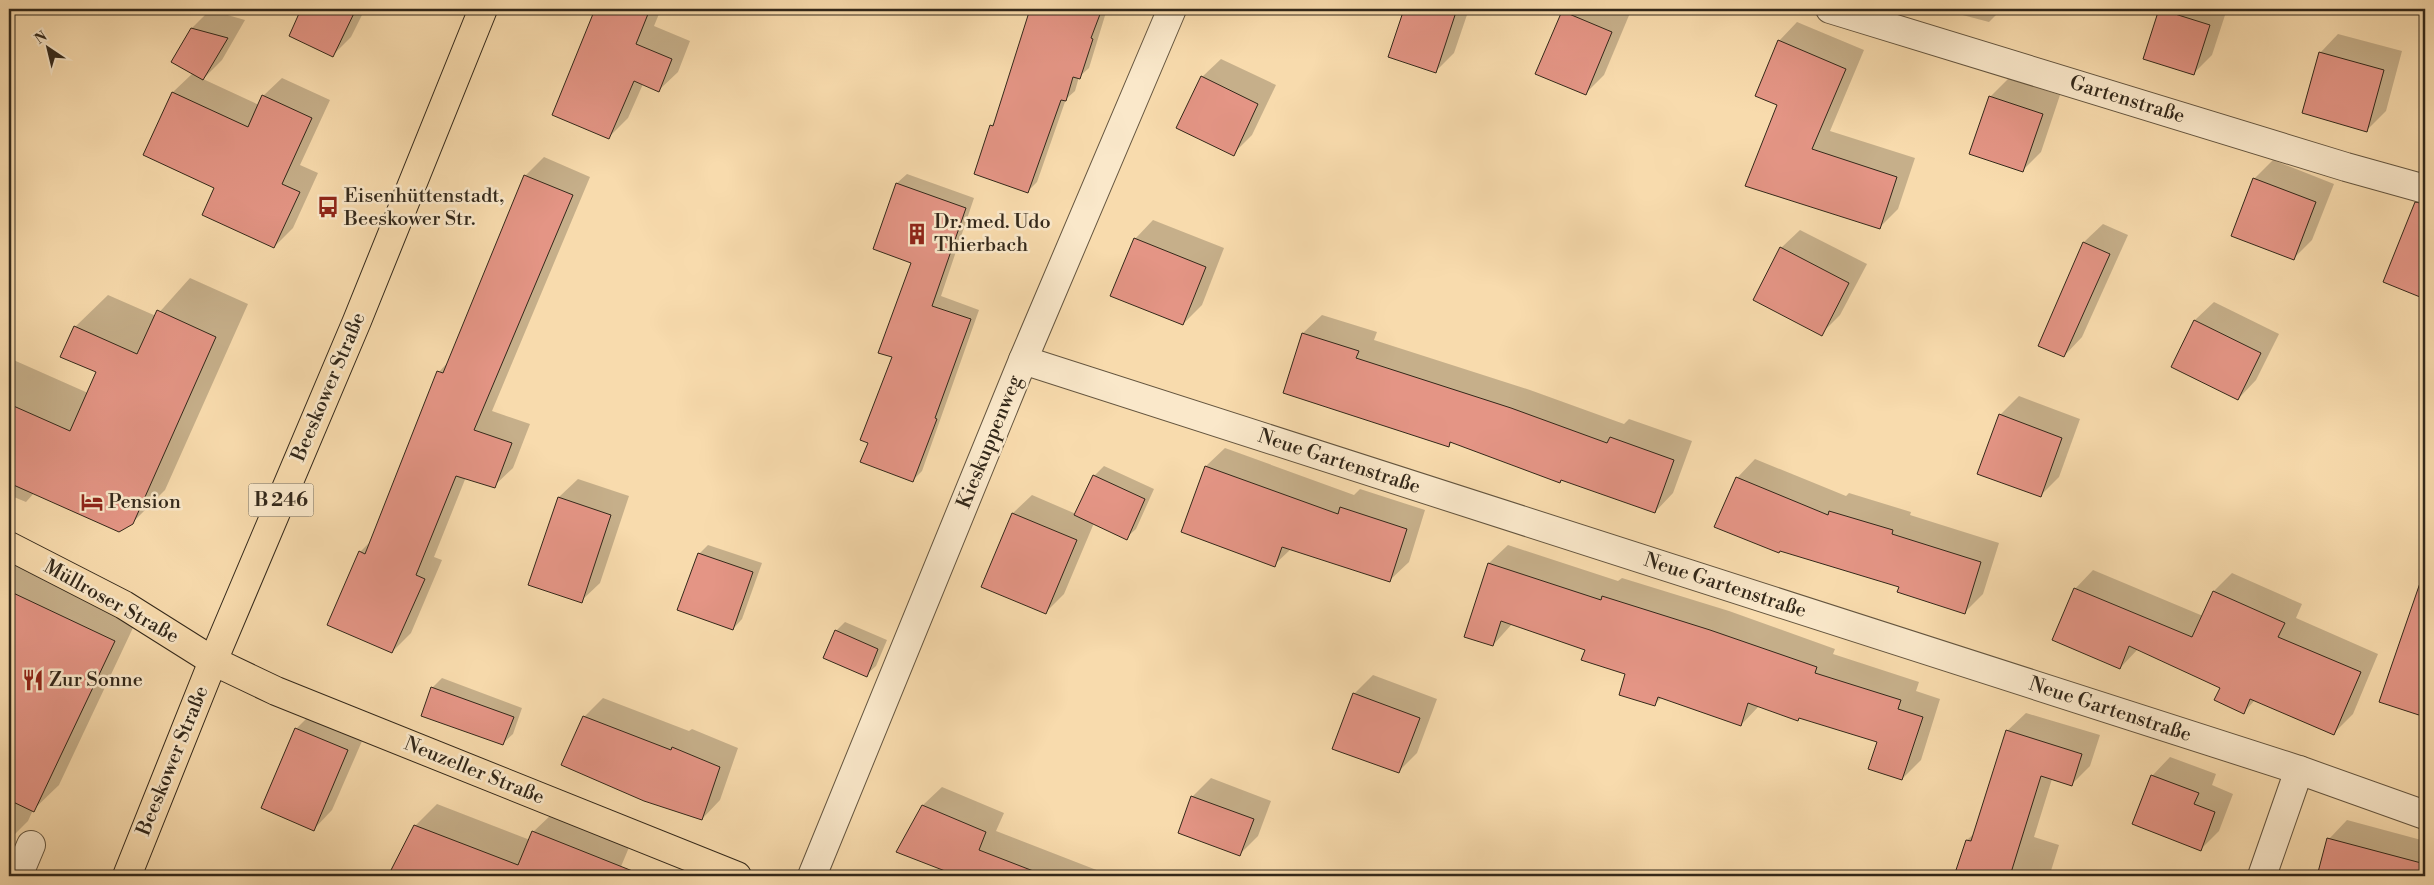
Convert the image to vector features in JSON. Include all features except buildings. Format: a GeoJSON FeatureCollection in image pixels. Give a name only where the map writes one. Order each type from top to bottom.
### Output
{"type":"FeatureCollection","features":[{"type":"Feature","properties":{"kind":"main road","name":"Beeskower Straße"},"geometry":{"type":"LineString","coordinates":[[128,876],[213,660],[357,321],[482,9]]}},
{"type":"Feature","properties":{"kind":"main road","name":"Müllroser Straße"},"geometry":{"type":"LineString","coordinates":[[9,546],[124,605],[213,660]]}},
{"type":"Feature","properties":{"kind":"main road","name":"Neuzeller Straße"},"geometry":{"type":"LineString","coordinates":[[213,660],[276,691],[737,876]]}},
{"type":"Feature","properties":{"kind":"street","name":"Kieskuppenweg"},"geometry":{"type":"LineString","coordinates":[[812,876],[1023,360],[1172,9]]}},
{"type":"Feature","properties":{"kind":"street","name":"Gartenstraße"},"geometry":{"type":"LineString","coordinates":[[1830,9],[2337,164],[2425,189]]}},
{"type":"Feature","properties":{"kind":"street","name":"Neue Gartenstraße"},"geometry":{"type":"LineString","coordinates":[[1023,360],[2299,770],[2425,815]]}},
{"type":"Feature","properties":{"kind":"street"},"geometry":{"type":"LineString","coordinates":[[2262,876],[2299,770]]}},
{"type":"Feature","properties":{"kind":"street"},"geometry":{"type":"LineString","coordinates":[[18,876],[31,845]]}},
{"type":"Feature","properties":{"kind":"place","name":"Eisenhüttenstadt, Beeskower Str."},"geometry":{"type":"Point","coordinates":[328,207]}},
{"type":"Feature","properties":{"kind":"place","name":"Dr. med. Udo Thierbach"},"geometry":{"type":"Point","coordinates":[917,234]}},
{"type":"Feature","properties":{"kind":"place","name":"Pension"},"geometry":{"type":"Point","coordinates":[92,502]}},
{"type":"Feature","properties":{"kind":"place","name":"Zur Sonne"},"geometry":{"type":"Point","coordinates":[33,680]}}]}
